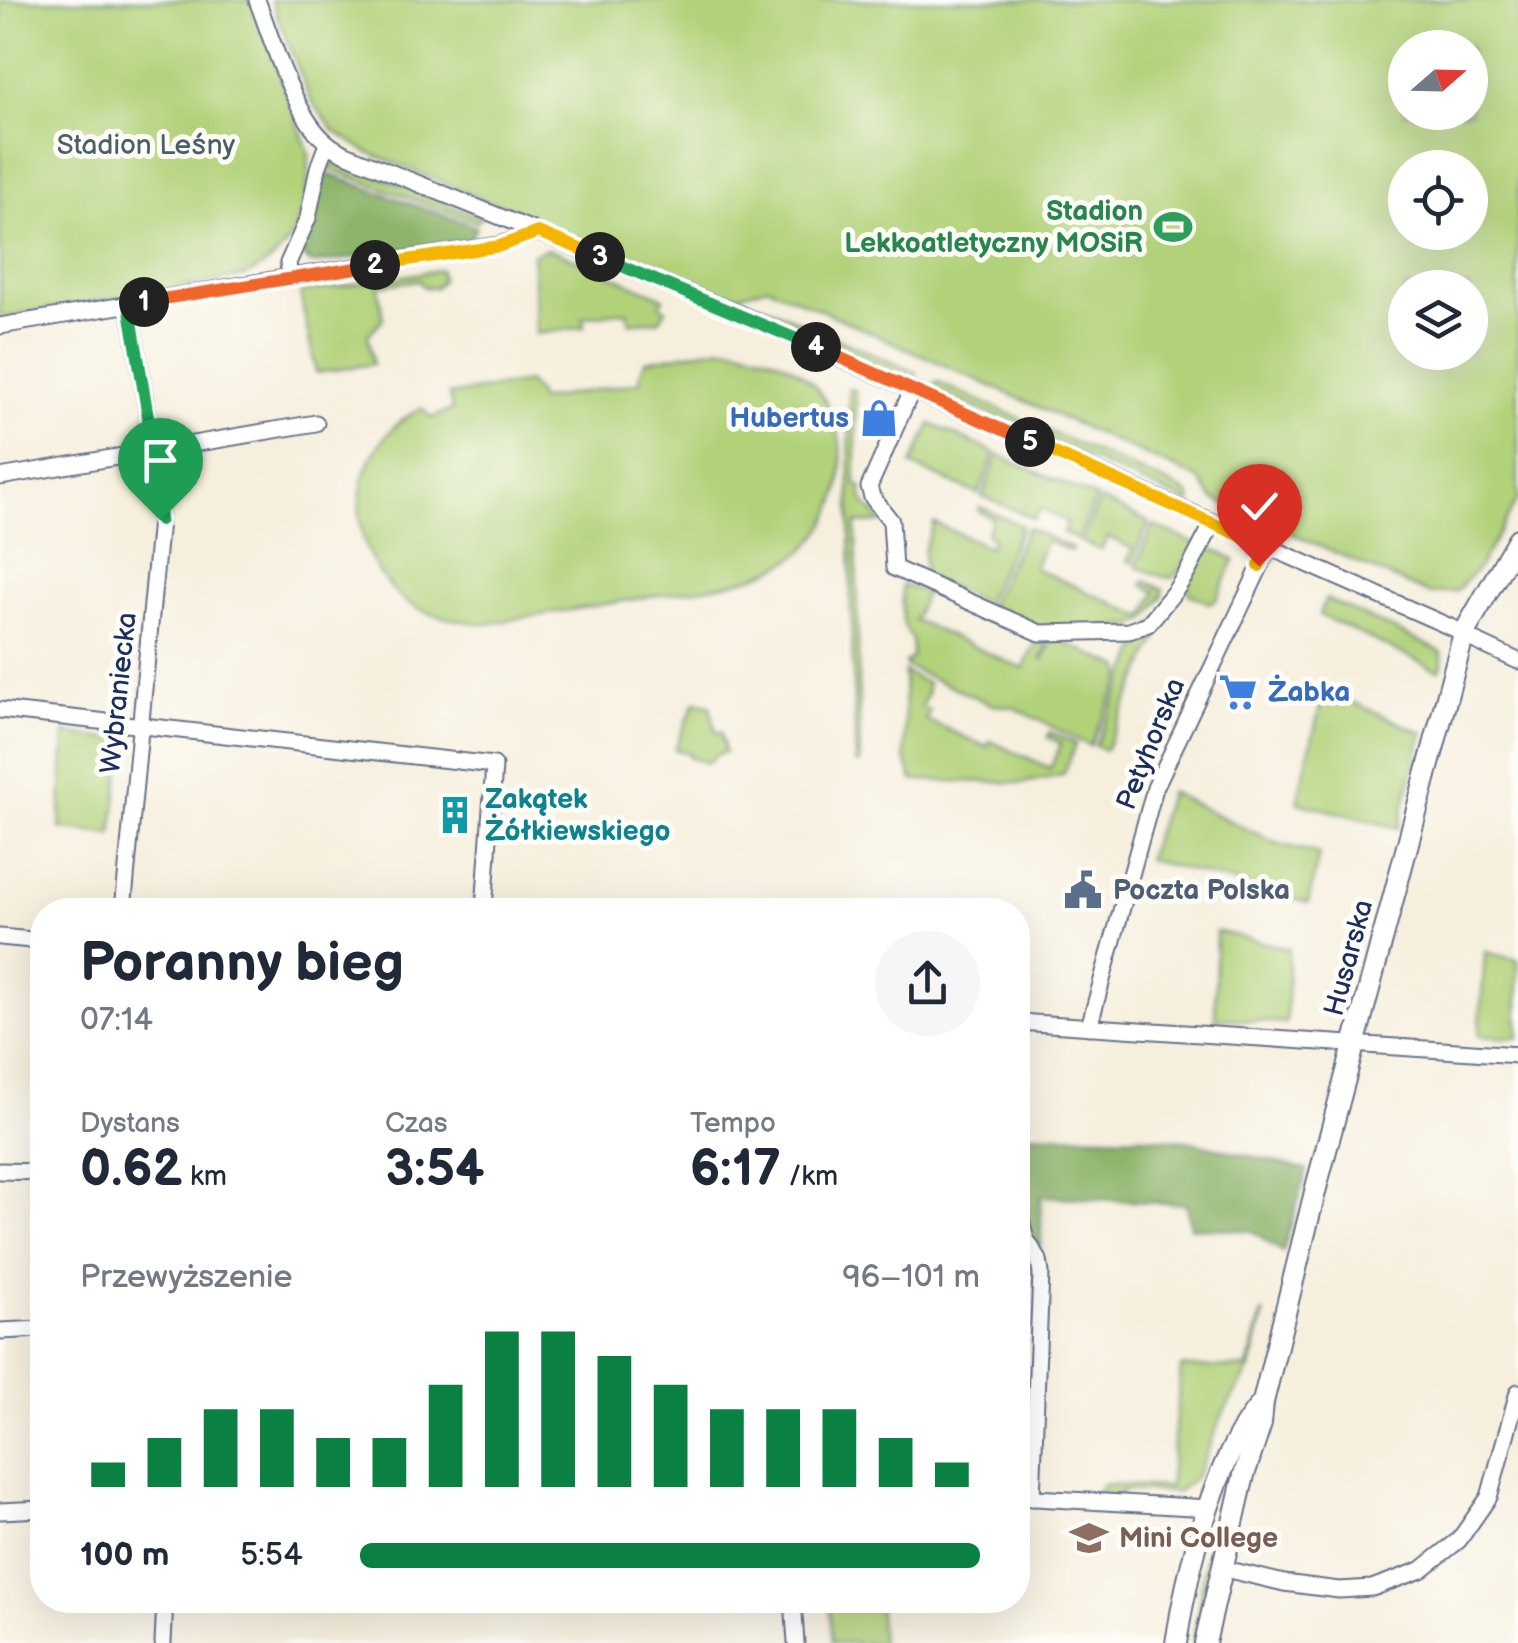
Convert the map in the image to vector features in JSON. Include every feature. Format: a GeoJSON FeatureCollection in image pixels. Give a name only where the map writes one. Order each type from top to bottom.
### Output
{"type":"FeatureCollection","features":[{"type":"Feature","properties":{"kind":"main road","name":"Husarska"},"geometry":{"type":"LineString","coordinates":[[1205,1643],[1354,1044],[1464,633],[1518,539]]}},
{"type":"Feature","properties":{"kind":"main road","name":"Husarska"},"geometry":{"type":"LineString","coordinates":[[1176,1643],[1209,1508],[1237,1436],[1263,1402]]}},
{"type":"Feature","properties":{"kind":"street"},"geometry":{"type":"LineString","coordinates":[[257,0],[296,97],[327,144],[740,314],[1464,633],[1518,661]]}},
{"type":"Feature","properties":{"kind":"street"},"geometry":{"type":"LineString","coordinates":[[290,277],[288,263],[308,218],[327,144]]}},
{"type":"Feature","properties":{"kind":"street"},"geometry":{"type":"LineString","coordinates":[[0,326],[500,246],[538,232]]}},
{"type":"Feature","properties":{"kind":"street","name":"Wybraniecka"},"geometry":{"type":"LineString","coordinates":[[124,898],[160,520],[154,452],[129,304]]}},
{"type":"Feature","properties":{"kind":"street"},"geometry":{"type":"LineString","coordinates":[[912,390],[869,488],[891,521],[894,568],[1040,633],[1129,631],[1143,627],[1187,573],[1213,523]]}},
{"type":"Feature","properties":{"kind":"street"},"geometry":{"type":"LineString","coordinates":[[0,477],[316,423]]}},
{"type":"Feature","properties":{"kind":"street","name":"Petyhorska"},"geometry":{"type":"LineString","coordinates":[[1089,1027],[1155,788],[1268,548]]}},
{"type":"Feature","properties":{"kind":"street"},"geometry":{"type":"LineString","coordinates":[[0,710],[494,764],[485,898]]}},
{"type":"Feature","properties":{"kind":"street"},"geometry":{"type":"LineString","coordinates":[[0,936],[30,940]]}},
{"type":"Feature","properties":{"kind":"street"},"geometry":{"type":"LineString","coordinates":[[1030,1023],[1518,1056]]}},
{"type":"Feature","properties":{"kind":"street"},"geometry":{"type":"LineString","coordinates":[[0,1170],[30,1171]]}},
{"type":"Feature","properties":{"kind":"street"},"geometry":{"type":"LineString","coordinates":[[1030,1246],[1041,1273],[1030,1418]]}},
{"type":"Feature","properties":{"kind":"street"},"geometry":{"type":"LineString","coordinates":[[0,1330],[30,1329]]}},
{"type":"Feature","properties":{"kind":"street"},"geometry":{"type":"LineString","coordinates":[[1221,1568],[1284,1583],[1339,1590],[1372,1588],[1421,1570],[1460,1540],[1489,1497],[1518,1392]]}},
{"type":"Feature","properties":{"kind":"street"},"geometry":{"type":"LineString","coordinates":[[1030,1497],[1209,1508]]}},
{"type":"Feature","properties":{"kind":"street"},"geometry":{"type":"LineString","coordinates":[[0,1511],[30,1510]]}},
{"type":"Feature","properties":{"kind":"street"},"geometry":{"type":"LineString","coordinates":[[164,1643],[165,1613]]}},
{"type":"Feature","properties":{"kind":"street"},"geometry":{"type":"LineString","coordinates":[[794,1613],[796,1643]]}},
{"type":"Feature","properties":{"kind":"green space","name":"Stadion Leśny"},"geometry":{"type":"Polygon","coordinates":[[[0,0],[252,0],[309,153],[303,210],[283,249],[270,262],[245,276],[0,318],[0,0]]]}},
{"type":"Feature","properties":{"kind":"green space"},"geometry":{"type":"Polygon","coordinates":[[[271,0],[1518,0],[1518,499],[1479,567],[1456,591],[1429,594],[1213,499],[1199,479],[767,286],[722,297],[367,152],[333,130],[310,99],[271,0]]]}},
{"type":"Feature","properties":{"kind":"green space"},"geometry":{"type":"Polygon","coordinates":[[[338,161],[482,217],[477,222],[327,168],[338,161]]]}},
{"type":"Feature","properties":{"kind":"green space"},"geometry":{"type":"Polygon","coordinates":[[[325,173],[476,227],[470,240],[313,264],[303,256],[302,247],[317,210],[325,173]]]}},
{"type":"Feature","properties":{"kind":"green space"},"geometry":{"type":"Polygon","coordinates":[[[546,249],[664,298],[660,306],[666,309],[660,320],[630,323],[627,311],[583,317],[584,327],[536,334],[533,254],[546,249]]]}},
{"type":"Feature","properties":{"kind":"green space"},"geometry":{"type":"Polygon","coordinates":[[[440,270],[442,280],[435,288],[424,287],[418,280],[378,286],[383,319],[368,335],[373,364],[316,373],[300,293],[440,270]]]}},
{"type":"Feature","properties":{"kind":"green space"},"geometry":{"type":"Polygon","coordinates":[[[760,304],[916,373],[917,377],[911,380],[757,312],[754,307],[760,304]]]}},
{"type":"Feature","properties":{"kind":"green space"},"geometry":{"type":"Polygon","coordinates":[[[722,347],[758,353],[794,369],[813,384],[835,424],[841,446],[841,469],[831,514],[819,534],[785,563],[726,584],[486,624],[424,611],[398,595],[379,572],[361,527],[363,480],[371,458],[401,421],[422,408],[431,418],[452,410],[449,395],[527,382],[539,400],[640,382],[646,361],[722,347]]]}},
{"type":"Feature","properties":{"kind":"green space"},"geometry":{"type":"Polygon","coordinates":[[[937,382],[1182,490],[1191,502],[935,390],[937,382]]]}},
{"type":"Feature","properties":{"kind":"green space"},"geometry":{"type":"Polygon","coordinates":[[[849,388],[856,391],[856,485],[862,487],[865,503],[883,522],[856,524],[860,763],[856,763],[851,611],[849,388]]]}},
{"type":"Feature","properties":{"kind":"green space"},"geometry":{"type":"Polygon","coordinates":[[[931,424],[995,453],[978,494],[911,465],[931,424]]]}},
{"type":"Feature","properties":{"kind":"green space"},"geometry":{"type":"Polygon","coordinates":[[[998,455],[1096,498],[1078,540],[1063,533],[1067,522],[1040,509],[1034,519],[982,496],[998,455]]]}},
{"type":"Feature","properties":{"kind":"green space"},"geometry":{"type":"Polygon","coordinates":[[[1100,500],[1149,522],[1132,563],[1127,561],[1132,548],[1108,537],[1101,550],[1081,542],[1100,500]]]}},
{"type":"Feature","properties":{"kind":"green space"},"geometry":{"type":"Polygon","coordinates":[[[980,507],[1022,526],[985,603],[924,576],[924,550],[934,523],[989,547],[993,538],[986,534],[993,518],[978,511],[980,507]]]}},
{"type":"Feature","properties":{"kind":"green space"},"geometry":{"type":"Polygon","coordinates":[[[1153,525],[1196,544],[1183,568],[1173,577],[1159,576],[1136,566],[1153,525]]]}},
{"type":"Feature","properties":{"kind":"green space"},"geometry":{"type":"Polygon","coordinates":[[[1027,528],[1072,548],[1071,551],[1046,541],[1034,568],[1144,617],[1156,592],[1143,585],[1145,581],[1163,589],[1163,595],[1147,619],[1134,626],[1038,628],[989,605],[1027,528]]]}},
{"type":"Feature","properties":{"kind":"green space"},"geometry":{"type":"Polygon","coordinates":[[[1207,547],[1235,559],[1216,600],[1209,603],[1190,594],[1188,586],[1207,547]]]}},
{"type":"Feature","properties":{"kind":"green space"},"geometry":{"type":"Polygon","coordinates":[[[902,585],[932,592],[925,593],[914,620],[1023,669],[1037,640],[1047,645],[1043,660],[1053,640],[1059,640],[1120,667],[1123,675],[1090,746],[1013,707],[993,705],[907,667],[905,663],[912,657],[912,639],[903,621],[902,585]]]}},
{"type":"Feature","properties":{"kind":"green space"},"geometry":{"type":"Polygon","coordinates":[[[1326,599],[1438,650],[1442,654],[1439,671],[1319,615],[1326,599]]]}},
{"type":"Feature","properties":{"kind":"green space"},"geometry":{"type":"Polygon","coordinates":[[[1172,607],[1105,750],[1095,746],[1145,633],[1172,607]]]}},
{"type":"Feature","properties":{"kind":"green space"},"geometry":{"type":"Polygon","coordinates":[[[904,672],[928,684],[921,707],[929,711],[926,720],[987,747],[990,741],[1050,768],[1061,744],[1048,737],[1050,732],[1076,744],[1063,775],[1023,783],[913,780],[905,759],[904,672]]]}},
{"type":"Feature","properties":{"kind":"green space"},"geometry":{"type":"Polygon","coordinates":[[[1324,690],[1423,733],[1398,828],[1297,802],[1324,690]]]}},
{"type":"Feature","properties":{"kind":"green space"},"geometry":{"type":"Polygon","coordinates":[[[695,702],[710,705],[725,752],[707,763],[675,749],[695,702]]]}},
{"type":"Feature","properties":{"kind":"green space"},"geometry":{"type":"Polygon","coordinates":[[[65,733],[124,741],[112,835],[60,828],[65,733]]]}},
{"type":"Feature","properties":{"kind":"green space"},"geometry":{"type":"Polygon","coordinates":[[[1169,792],[1276,843],[1319,854],[1308,903],[1147,859],[1169,792]]]}},
{"type":"Feature","properties":{"kind":"green space"},"geometry":{"type":"Polygon","coordinates":[[[1216,931],[1289,949],[1286,1023],[1215,1018],[1216,931]]]}},
{"type":"Feature","properties":{"kind":"green space"},"geometry":{"type":"Polygon","coordinates":[[[1485,952],[1518,960],[1518,1038],[1479,1036],[1485,952]]]}},
{"type":"Feature","properties":{"kind":"green space"},"geometry":{"type":"Polygon","coordinates":[[[1030,1134],[1183,1140],[1307,1170],[1283,1252],[1252,1231],[1190,1227],[1186,1204],[1041,1196],[1041,1246],[1033,1240],[1030,1134]]]}},
{"type":"Feature","properties":{"kind":"green space"},"geometry":{"type":"Polygon","coordinates":[[[1262,1313],[1250,1369],[1222,1415],[1195,1477],[1177,1492],[1122,1490],[1121,1495],[1096,1494],[1103,1484],[1169,1487],[1181,1367],[1248,1368],[1262,1313]]]}},
{"type":"Feature","properties":{"kind":"green space"},"geometry":{"type":"Polygon","coordinates":[[[1251,1422],[1197,1643],[1193,1643],[1208,1542],[1251,1422]]]}},
{"type":"Feature","properties":{"kind":"green space"},"geometry":{"type":"Polygon","coordinates":[[[830,1613],[879,1613],[881,1643],[832,1643],[830,1613]]]}},
{"type":"Feature","properties":{"kind":"place","name":"Stadion Lekkoatletyczny MOSiR"},"geometry":{"type":"Point","coordinates":[1173,227]}},
{"type":"Feature","properties":{"kind":"place","name":"Hubertus"},"geometry":{"type":"Point","coordinates":[879,418]}},
{"type":"Feature","properties":{"kind":"place","name":"Żabka"},"geometry":{"type":"Point","coordinates":[1238,692]}},
{"type":"Feature","properties":{"kind":"place","name":"Zakątek Żółkiewskiego"},"geometry":{"type":"Point","coordinates":[455,815]}},
{"type":"Feature","properties":{"kind":"place","name":"Poczta Polska"},"geometry":{"type":"Point","coordinates":[1083,890]}},
{"type":"Feature","properties":{"kind":"place","name":"Mini College"},"geometry":{"type":"Point","coordinates":[1089,1538]}},
{"type":"Feature","properties":{"kind":"route"},"geometry":{"type":"LineString","coordinates":[[160,520],[154,452],[129,304],[500,246],[538,232],[740,314],[1268,548],[1259,566]]}}]}
